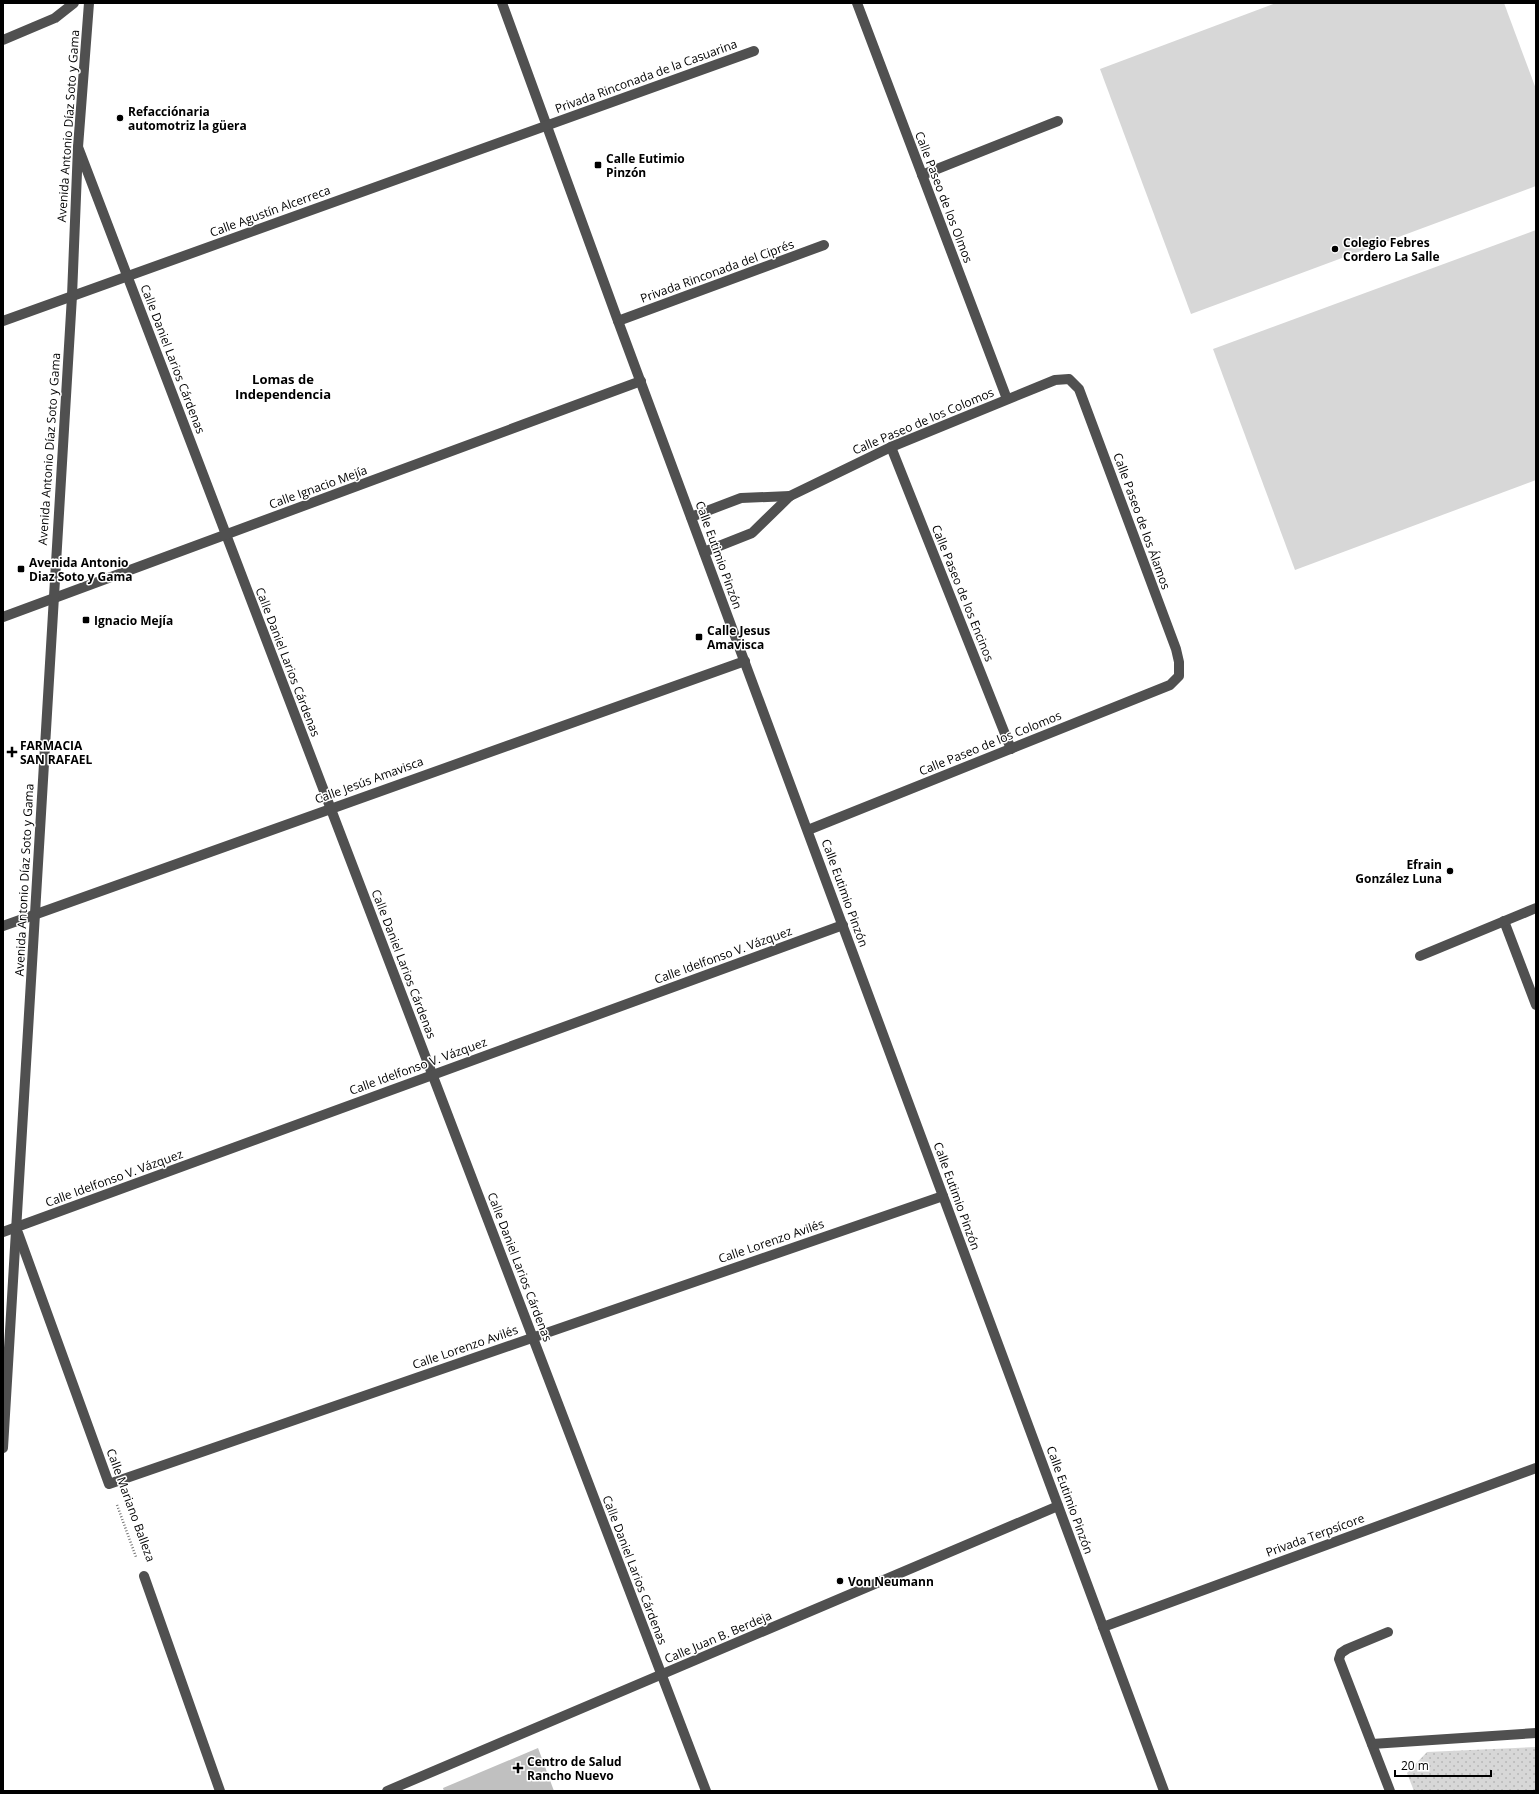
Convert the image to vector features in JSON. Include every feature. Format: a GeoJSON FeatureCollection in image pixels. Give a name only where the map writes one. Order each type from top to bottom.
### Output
{"type":"FeatureCollection","features":[{"type":"Feature","properties":{"kind":"street"},"geometry":{"type":"LineString","coordinates":[[3,40],[55,18],[74,3]]}},
{"type":"Feature","properties":{"kind":"street","name":"Avenida Antonio Díaz Soto y Gama"},"geometry":{"type":"LineString","coordinates":[[3,1448],[72,296],[78,147],[89,3]]}},
{"type":"Feature","properties":{"kind":"street","name":"Calle Eutimio Pinzón"},"geometry":{"type":"LineString","coordinates":[[502,3],[618,321],[1164,1791]]}},
{"type":"Feature","properties":{"kind":"street","name":"Calle Paseo de los Olmos"},"geometry":{"type":"LineString","coordinates":[[857,3],[1007,399]]}},
{"type":"Feature","properties":{"kind":"street","name":"Privada Rinconada de la Casuarina"},"geometry":{"type":"LineString","coordinates":[[546,125],[754,51]]}},
{"type":"Feature","properties":{"kind":"street"},"geometry":{"type":"LineString","coordinates":[[922,175],[1058,121]]}},
{"type":"Feature","properties":{"kind":"street","name":"Calle Agustín Alcerreca"},"geometry":{"type":"LineString","coordinates":[[3,321],[546,125]]}},
{"type":"Feature","properties":{"kind":"street","name":"Calle Daniel Larios Cárdenas"},"geometry":{"type":"LineString","coordinates":[[78,147],[706,1791]]}},
{"type":"Feature","properties":{"kind":"street","name":"Privada Rinconada del Ciprés"},"geometry":{"type":"LineString","coordinates":[[618,321],[824,245]]}},
{"type":"Feature","properties":{"kind":"street","name":"Calle Paseo de los Colomos"},"geometry":{"type":"LineString","coordinates":[[704,552],[752,532],[790,496],[891,447],[1055,380],[1069,379]]}},
{"type":"Feature","properties":{"kind":"street","name":"Calle Paseo de los Álamos"},"geometry":{"type":"LineString","coordinates":[[1069,379],[1079,389],[1165,619],[1180,662],[1179,676]]}},
{"type":"Feature","properties":{"kind":"street","name":"Calle Ignacio Mejía"},"geometry":{"type":"LineString","coordinates":[[3,616],[641,382]]}},
{"type":"Feature","properties":{"kind":"street","name":"Calle Paseo de los Encinos"},"geometry":{"type":"LineString","coordinates":[[891,447],[1011,749]]}},
{"type":"Feature","properties":{"kind":"street","name":"Calle Paseo de los Colomos"},"geometry":{"type":"LineString","coordinates":[[691,517],[741,498],[790,496]]}},
{"type":"Feature","properties":{"kind":"street","name":"Calle Jesús Amavisca"},"geometry":{"type":"LineString","coordinates":[[3,926],[745,661]]}},
{"type":"Feature","properties":{"kind":"street","name":"Calle Paseo de los Colomos"},"geometry":{"type":"LineString","coordinates":[[808,830],[1170,685],[1179,676]]}},
{"type":"Feature","properties":{"kind":"street"},"geometry":{"type":"LineString","coordinates":[[1420,956],[1536,908]]}},
{"type":"Feature","properties":{"kind":"street"},"geometry":{"type":"LineString","coordinates":[[1504,921],[1536,1005]]}},
{"type":"Feature","properties":{"kind":"street","name":"Calle Idelfonso V. Vázquez"},"geometry":{"type":"LineString","coordinates":[[3,1232],[843,925]]}},
{"type":"Feature","properties":{"kind":"street","name":"Calle Lorenzo Avilés"},"geometry":{"type":"LineString","coordinates":[[109,1484],[943,1196]]}},
{"type":"Feature","properties":{"kind":"street","name":"Calle Mariano Balleza"},"geometry":{"type":"LineString","coordinates":[[16,1227],[109,1484]]}},
{"type":"Feature","properties":{"kind":"street","name":"Privada Terpsícore"},"geometry":{"type":"LineString","coordinates":[[1103,1627],[1536,1468]]}},
{"type":"Feature","properties":{"kind":"street","name":"Calle Juan B. Berdeja"},"geometry":{"type":"LineString","coordinates":[[387,1791],[1058,1506]]}},
{"type":"Feature","properties":{"kind":"street","name":"Calle Mariano Balleza"},"geometry":{"type":"LineString","coordinates":[[144,1576],[220,1791]]}},
{"type":"Feature","properties":{"kind":"street"},"geometry":{"type":"LineString","coordinates":[[1388,1632],[1347,1649],[1341,1653],[1339,1659],[1390,1791]]}},
{"type":"Feature","properties":{"kind":"street"},"geometry":{"type":"LineString","coordinates":[[1372,1744],[1536,1733]]}},
{"type":"Feature","properties":{"kind":"path","name":"Calle Mariano Balleza"},"geometry":{"type":"LineString","coordinates":[[109,1484],[144,1576]]}},
{"type":"Feature","properties":{"kind":"shaded area"},"geometry":{"type":"Polygon","coordinates":[[[1276,3],[1504,3],[1536,89],[1536,186],[1191,314],[1100,69],[1276,3]]]}},
{"type":"Feature","properties":{"kind":"shaded area"},"geometry":{"type":"Polygon","coordinates":[[[1536,230],[1536,480],[1295,570],[1213,349],[1536,230]]]}},
{"type":"Feature","properties":{"kind":"shaded area"},"geometry":{"type":"Polygon","coordinates":[[[1536,1747],[1536,1791],[1414,1791],[1407,1773],[1427,1752],[1536,1747]]]}},
{"type":"Feature","properties":{"kind":"building","name":"Centro de Salud Rancho Nuevo"},"geometry":{"type":"Polygon","coordinates":[[[538,1748],[554,1791],[444,1791],[443,1788],[538,1748]]]}},
{"type":"Feature","properties":{"kind":"place","name":"Refacciónaria automotriz la güera"},"geometry":{"type":"Point","coordinates":[120,118]}},
{"type":"Feature","properties":{"kind":"place","name":"Calle Eutimio Pinzón"},"geometry":{"type":"Point","coordinates":[598,165]}},
{"type":"Feature","properties":{"kind":"place","name":"Colegio Febres Cordero La Salle"},"geometry":{"type":"Point","coordinates":[1335,249]}},
{"type":"Feature","properties":{"kind":"place","name":"Avenida Antonio Diaz Soto y Gama"},"geometry":{"type":"Point","coordinates":[21,569]}},
{"type":"Feature","properties":{"kind":"place","name":"Ignacio Mejía"},"geometry":{"type":"Point","coordinates":[86,620]}},
{"type":"Feature","properties":{"kind":"place","name":"Calle Jesus Amavisca"},"geometry":{"type":"Point","coordinates":[699,637]}},
{"type":"Feature","properties":{"kind":"place","name":"FARMACIA SAN RAFAEL"},"geometry":{"type":"Point","coordinates":[12,752]}},
{"type":"Feature","properties":{"kind":"place","name":"Efrain González Luna"},"geometry":{"type":"Point","coordinates":[1450,871]}},
{"type":"Feature","properties":{"kind":"place","name":"Von Neumann"},"geometry":{"type":"Point","coordinates":[840,1581]}},
{"type":"Feature","properties":{"kind":"place","name":"Centro de Salud Rancho Nuevo"},"geometry":{"type":"Point","coordinates":[518,1768]}},
{"type":"Feature","properties":{"kind":"district","name":"Lomas de Independencia"},"geometry":{"type":"Point","coordinates":[283,386]}}]}
